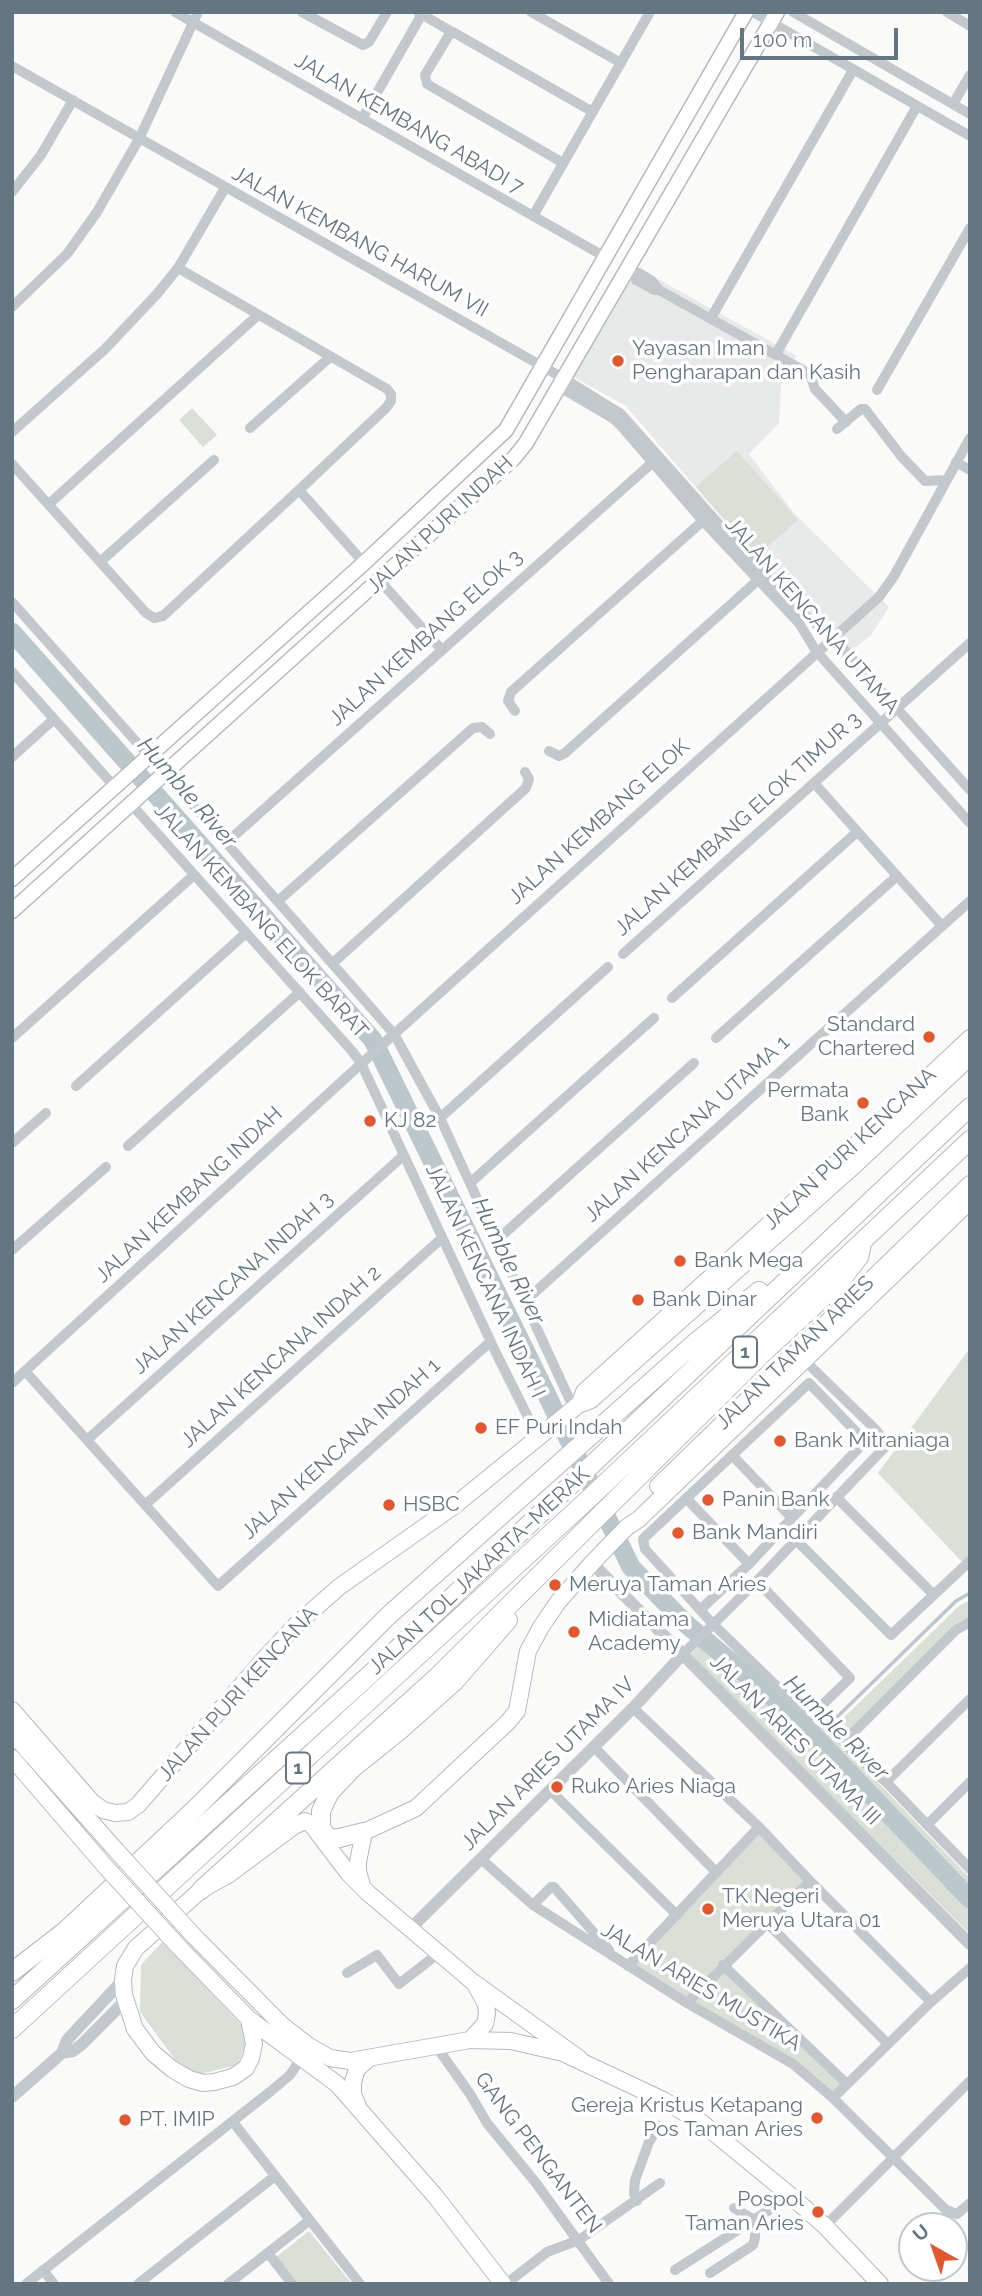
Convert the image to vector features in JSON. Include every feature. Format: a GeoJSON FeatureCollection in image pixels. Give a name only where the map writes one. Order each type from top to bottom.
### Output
{"type":"FeatureCollection","features":[{"type":"Feature","properties":{"kind":"highway","name":"JALAN TOL JAKARTA–MERAK"},"geometry":{"type":"LineString","coordinates":[[12,2000],[376,1669],[970,1107]]}},
{"type":"Feature","properties":{"kind":"highway"},"geometry":{"type":"LineString","coordinates":[[201,1890],[437,1677],[582,1533],[634,1469],[839,1283],[859,1257],[863,1241],[970,1140]]}},
{"type":"Feature","properties":{"kind":"highway"},"geometry":{"type":"LineString","coordinates":[[12,1972],[65,1931],[195,1809],[388,1616],[601,1425],[696,1341],[763,1289],[789,1276]]}},
{"type":"Feature","properties":{"kind":"highway","name":"JALAN TOL JAKARTA–MERAK"},"geometry":{"type":"LineString","coordinates":[[12,2029],[582,1505],[634,1469]]}},
{"type":"Feature","properties":{"kind":"highway"},"geometry":{"type":"LineString","coordinates":[[364,1832],[335,1839],[326,1836],[321,1826],[321,1811],[330,1792],[353,1768],[455,1681],[502,1628],[545,1569]]}},
{"type":"Feature","properties":{"kind":"main road","name":"JALAN PURI INDAH"},"geometry":{"type":"LineString","coordinates":[[12,879],[364,564],[506,430],[746,12]]}},
{"type":"Feature","properties":{"kind":"main road","name":"JALAN PURI INDAH"},"geometry":{"type":"LineString","coordinates":[[12,911],[514,458],[526,443],[630,272],[775,18]]}},
{"type":"Feature","properties":{"kind":"main road","name":"JALAN PURI KENCANA"},"geometry":{"type":"LineString","coordinates":[[574,1409],[584,1392],[970,1038]]}},
{"type":"Feature","properties":{"kind":"main road","name":"JALAN PURI KENCANA"},"geometry":{"type":"LineString","coordinates":[[12,1710],[92,1802],[103,1810],[128,1812],[138,1805],[266,1657],[338,1587],[454,1506],[574,1409],[592,1400],[970,1057]]}},
{"type":"Feature","properties":{"kind":"main road","name":"JALAN TAMAN ARIES"},"geometry":{"type":"LineString","coordinates":[[364,1832],[416,1808],[509,1722],[517,1711],[528,1651],[558,1602],[625,1529],[639,1519],[970,1184]]}},
{"type":"Feature","properties":{"kind":"main road","name":"JALAN TAMAN ARIES"},"geometry":{"type":"LineString","coordinates":[[801,1356],[970,1201]]}},
{"type":"Feature","properties":{"kind":"main road"},"geometry":{"type":"LineString","coordinates":[[12,1733],[194,1936],[264,2007],[323,2055],[350,2061],[470,2040],[512,2040],[579,2059],[685,2111],[702,2123],[825,2226],[880,2284]]}},
{"type":"Feature","properties":{"kind":"main road"},"geometry":{"type":"LineString","coordinates":[[12,1758],[104,1865],[249,2020],[337,2084],[436,2197],[504,2284]]}},
{"type":"Feature","properties":{"kind":"main road"},"geometry":{"type":"LineString","coordinates":[[249,2020],[254,2049],[246,2067],[238,2074],[203,2083],[180,2074],[153,2053],[135,2029],[125,2001],[125,1966],[132,1951],[201,1890],[228,1875],[294,1826],[305,1821],[311,1824],[362,1886],[410,1928],[473,1982],[579,2059]]}},
{"type":"Feature","properties":{"kind":"main road"},"geometry":{"type":"LineString","coordinates":[[362,1886],[358,1862],[364,1832]]}},
{"type":"Feature","properties":{"kind":"main road"},"geometry":{"type":"LineString","coordinates":[[470,2040],[482,2029],[487,2014],[482,1995],[473,1982]]}},
{"type":"Feature","properties":{"kind":"main road"},"geometry":{"type":"LineString","coordinates":[[364,2117],[354,2098],[353,2082],[358,2069],[368,2059]]}},
{"type":"Feature","properties":{"kind":"street","name":"JALAN KEMBANG ABADI 7"},"geometry":{"type":"LineString","coordinates":[[175,12],[607,258]]}},
{"type":"Feature","properties":{"kind":"street"},"geometry":{"type":"LineString","coordinates":[[12,307],[68,254],[97,212],[139,139],[198,12]]}},
{"type":"Feature","properties":{"kind":"street"},"geometry":{"type":"LineString","coordinates":[[302,12],[363,45],[369,42],[387,12]]}},
{"type":"Feature","properties":{"kind":"street"},"geometry":{"type":"LineString","coordinates":[[531,12],[621,63]]}},
{"type":"Feature","properties":{"kind":"street"},"geometry":{"type":"LineString","coordinates":[[533,216],[650,12]]}},
{"type":"Feature","properties":{"kind":"street"},"geometry":{"type":"LineString","coordinates":[[753,12],[775,18],[853,69],[970,136]]}},
{"type":"Feature","properties":{"kind":"street"},"geometry":{"type":"LineString","coordinates":[[793,12],[970,114]]}},
{"type":"Feature","properties":{"kind":"street"},"geometry":{"type":"LineString","coordinates":[[947,12],[970,26]]}},
{"type":"Feature","properties":{"kind":"street"},"geometry":{"type":"LineString","coordinates":[[362,119],[420,13],[593,112]]}},
{"type":"Feature","properties":{"kind":"street"},"geometry":{"type":"LineString","coordinates":[[452,32],[425,75],[427,84],[563,163]]}},
{"type":"Feature","properties":{"kind":"street"},"geometry":{"type":"LineString","coordinates":[[12,79],[15,67]]}},
{"type":"Feature","properties":{"kind":"street","name":"JALAN KEMBANG HARUM VII"},"geometry":{"type":"LineString","coordinates":[[15,67],[542,366],[561,382],[614,409],[626,424]]}},
{"type":"Feature","properties":{"kind":"street"},"geometry":{"type":"LineString","coordinates":[[711,318],[853,69]]}},
{"type":"Feature","properties":{"kind":"street"},"geometry":{"type":"LineString","coordinates":[[953,104],[970,75]]}},
{"type":"Feature","properties":{"kind":"street"},"geometry":{"type":"LineString","coordinates":[[12,192],[41,155],[73,100]]}},
{"type":"Feature","properties":{"kind":"street"},"geometry":{"type":"LineString","coordinates":[[776,354],[918,106]]}},
{"type":"Feature","properties":{"kind":"street"},"geometry":{"type":"LineString","coordinates":[[12,432],[132,323],[178,268],[225,188]]}},
{"type":"Feature","properties":{"kind":"street"},"geometry":{"type":"LineString","coordinates":[[877,390],[970,228]]}},
{"type":"Feature","properties":{"kind":"street"},"geometry":{"type":"LineString","coordinates":[[12,464],[146,613],[158,618],[299,490],[391,401],[391,394],[387,389],[178,268]]}},
{"type":"Feature","properties":{"kind":"street"},"geometry":{"type":"LineString","coordinates":[[630,272],[639,273],[652,281],[659,290],[810,374],[815,389],[846,422]]}},
{"type":"Feature","properties":{"kind":"street"},"geometry":{"type":"LineString","coordinates":[[49,504],[258,315]]}},
{"type":"Feature","properties":{"kind":"street"},"geometry":{"type":"LineString","coordinates":[[250,428],[330,357]]}},
{"type":"Feature","properties":{"kind":"street"},"geometry":{"type":"LineString","coordinates":[[837,429],[856,412],[865,409],[901,456],[925,481],[946,480]]}},
{"type":"Feature","properties":{"kind":"street"},"geometry":{"type":"LineString","coordinates":[[549,751],[559,756],[565,753],[762,582],[626,424]]}},
{"type":"Feature","properties":{"kind":"street","name":"JALAN KENCANA UTAMA"},"geometry":{"type":"LineString","coordinates":[[626,424],[653,462],[707,518]]}},
{"type":"Feature","properties":{"kind":"street","name":"JALAN KEMBANG ELOK"},"geometry":{"type":"LineString","coordinates":[[392,1035],[879,597],[970,438]]}},
{"type":"Feature","properties":{"kind":"street"},"geometry":{"type":"LineString","coordinates":[[100,562],[214,460]]}},
{"type":"Feature","properties":{"kind":"street","name":"JALAN KEMBANG ELOK 3"},"geometry":{"type":"LineString","coordinates":[[226,844],[653,462]]}},
{"type":"Feature","properties":{"kind":"street"},"geometry":{"type":"LineString","coordinates":[[956,463],[970,470]]}},
{"type":"Feature","properties":{"kind":"street"},"geometry":{"type":"LineString","coordinates":[[299,490],[364,564]]}},
{"type":"Feature","properties":{"kind":"street"},"geometry":{"type":"LineString","coordinates":[[515,711],[508,701],[512,692],[707,518]]}},
{"type":"Feature","properties":{"kind":"street"},"geometry":{"type":"LineString","coordinates":[[380,581],[442,650]]}},
{"type":"Feature","properties":{"kind":"street","name":"JALAN KENCANA UTAMA"},"geometry":{"type":"LineString","coordinates":[[762,582],[832,637],[970,790]]}},
{"type":"Feature","properties":{"kind":"street","name":"JALAN KENCANA UTAMA"},"geometry":{"type":"LineString","coordinates":[[762,582],[799,623],[816,651],[970,823]]}},
{"type":"Feature","properties":{"kind":"street"},"geometry":{"type":"LineString","coordinates":[[12,602],[146,757]]}},
{"type":"Feature","properties":{"kind":"street","name":"JALAN KEMBANG ELOK TIMUR 3"},"geometry":{"type":"LineString","coordinates":[[623,954],[896,708],[968,647]]}},
{"type":"Feature","properties":{"kind":"street"},"geometry":{"type":"LineString","coordinates":[[12,672],[117,783]]}},
{"type":"Feature","properties":{"kind":"street"},"geometry":{"type":"LineString","coordinates":[[12,757],[54,719]]}},
{"type":"Feature","properties":{"kind":"street"},"geometry":{"type":"LineString","coordinates":[[278,901],[473,728],[482,727],[490,734]]}},
{"type":"Feature","properties":{"kind":"street"},"geometry":{"type":"LineString","coordinates":[[333,963],[526,788],[529,779],[525,772]]}},
{"type":"Feature","properties":{"kind":"street"},"geometry":{"type":"LineString","coordinates":[[163,775],[333,963],[392,1035],[440,1118],[574,1409]]}},
{"type":"Feature","properties":{"kind":"street"},"geometry":{"type":"LineString","coordinates":[[814,783],[942,926]]}},
{"type":"Feature","properties":{"kind":"street","name":"JALAN KEMBANG ELOK BARAT"},"geometry":{"type":"LineString","coordinates":[[134,801],[194,875],[363,1061]]}},
{"type":"Feature","properties":{"kind":"street"},"geometry":{"type":"LineString","coordinates":[[672,998],[858,832]]}},
{"type":"Feature","properties":{"kind":"street"},"geometry":{"type":"LineString","coordinates":[[12,1038],[194,875]]}},
{"type":"Feature","properties":{"kind":"street"},"geometry":{"type":"LineString","coordinates":[[716,1038],[897,876]]}},
{"type":"Feature","properties":{"kind":"street","name":"JALAN KENCANA UTAMA 1"},"geometry":{"type":"LineString","coordinates":[[524,1302],[970,901]]}},
{"type":"Feature","properties":{"kind":"street"},"geometry":{"type":"LineString","coordinates":[[76,1086],[246,933]]}},
{"type":"Feature","properties":{"kind":"street"},"geometry":{"type":"LineString","coordinates":[[440,1118],[608,967]]}},
{"type":"Feature","properties":{"kind":"street"},"geometry":{"type":"LineString","coordinates":[[128,1146],[300,992]]}},
{"type":"Feature","properties":{"kind":"street"},"geometry":{"type":"LineString","coordinates":[[470,1183],[654,1018]]}},
{"type":"Feature","properties":{"kind":"street","name":"JALAN KEMBANG INDAH"},"geometry":{"type":"LineString","coordinates":[[12,1383],[392,1035]]}},
{"type":"Feature","properties":{"kind":"street","name":"JALAN KENCANA INDAH I"},"geometry":{"type":"LineString","coordinates":[[363,1061],[490,1342],[543,1436]]}},
{"type":"Feature","properties":{"kind":"street"},"geometry":{"type":"LineString","coordinates":[[497,1240],[694,1063]]}},
{"type":"Feature","properties":{"kind":"street"},"geometry":{"type":"LineString","coordinates":[[12,1143],[46,1113]]}},
{"type":"Feature","properties":{"kind":"street","name":"JALAN KENCANA INDAH 3"},"geometry":{"type":"LineString","coordinates":[[87,1440],[404,1155]]}},
{"type":"Feature","properties":{"kind":"street"},"geometry":{"type":"LineString","coordinates":[[12,1250],[106,1167]]}},
{"type":"Feature","properties":{"kind":"street","name":"JALAN KENCANA INDAH 2"},"geometry":{"type":"LineString","coordinates":[[145,1504],[442,1238]]}},
{"type":"Feature","properties":{"kind":"street","name":"JALAN KENCANA INDAH 1"},"geometry":{"type":"LineString","coordinates":[[145,1504],[218,1586],[490,1342]]}},
{"type":"Feature","properties":{"kind":"street"},"geometry":{"type":"LineString","coordinates":[[700,1610],[748,1564],[876,1430],[801,1356]]}},
{"type":"Feature","properties":{"kind":"street"},"geometry":{"type":"LineString","coordinates":[[25,1371],[145,1504]]}},
{"type":"Feature","properties":{"kind":"street"},"geometry":{"type":"LineString","coordinates":[[757,1581],[850,1678],[849,1682],[815,1709],[806,1709],[795,1704],[711,1627],[700,1610],[642,1543],[643,1539],[818,1374]]}},
{"type":"Feature","properties":{"kind":"street"},"geometry":{"type":"LineString","coordinates":[[809,1383],[865,1441]]}},
{"type":"Feature","properties":{"kind":"street","name":"JALAN ARIES UTAMA IV"},"geometry":{"type":"LineString","coordinates":[[410,1928],[594,1748],[881,1451],[885,1443],[876,1430]]}},
{"type":"Feature","properties":{"kind":"street"},"geometry":{"type":"LineString","coordinates":[[732,1455],[792,1518]]}},
{"type":"Feature","properties":{"kind":"street"},"geometry":{"type":"LineString","coordinates":[[836,1497],[934,1595]]}},
{"type":"Feature","properties":{"kind":"street"},"geometry":{"type":"LineString","coordinates":[[686,1498],[748,1564]]}},
{"type":"Feature","properties":{"kind":"street"},"geometry":{"type":"LineString","coordinates":[[796,1540],[889,1634],[894,1635],[970,1561]]}},
{"type":"Feature","properties":{"kind":"street","name":"JALAN ARIES UTAMA III"},"geometry":{"type":"LineString","coordinates":[[596,1560],[970,1944]]}},
{"type":"Feature","properties":{"kind":"street"},"geometry":{"type":"LineString","coordinates":[[970,1622],[956,1630],[847,1741],[849,1748],[886,1782],[970,1869]]}},
{"type":"Feature","properties":{"kind":"street"},"geometry":{"type":"LineString","coordinates":[[886,1782],[970,1699]]}},
{"type":"Feature","properties":{"kind":"street"},"geometry":{"type":"LineString","coordinates":[[633,1708],[759,1827],[931,2002]]}},
{"type":"Feature","properties":{"kind":"street"},"geometry":{"type":"LineString","coordinates":[[594,1748],[716,1872]]}},
{"type":"Feature","properties":{"kind":"street"},"geometry":{"type":"LineString","coordinates":[[927,1825],[970,1782]]}},
{"type":"Feature","properties":{"kind":"street"},"geometry":{"type":"LineString","coordinates":[[550,1790],[677,1915]]}},
{"type":"Feature","properties":{"kind":"street"},"geometry":{"type":"LineString","coordinates":[[533,1905],[554,1887],[623,1963],[677,1915],[759,1827]]}},
{"type":"Feature","properties":{"kind":"street","name":"JALAN ARIES MUSTIKA"},"geometry":{"type":"LineString","coordinates":[[481,1859],[533,1905],[687,2003],[783,2058],[833,2098],[946,2210],[957,2214],[970,2203]]}},
{"type":"Feature","properties":{"kind":"street"},"geometry":{"type":"LineString","coordinates":[[687,2003],[810,1881]]}},
{"type":"Feature","properties":{"kind":"street"},"geometry":{"type":"LineString","coordinates":[[767,1923],[888,2044]]}},
{"type":"Feature","properties":{"kind":"street"},"geometry":{"type":"LineString","coordinates":[[347,1973],[377,1955],[399,1984],[439,1953]]}},
{"type":"Feature","properties":{"kind":"street"},"geometry":{"type":"LineString","coordinates":[[723,1965],[846,2084]]}},
{"type":"Feature","properties":{"kind":"street"},"geometry":{"type":"LineString","coordinates":[[833,2098],[931,2002],[970,1968]]}},
{"type":"Feature","properties":{"kind":"street"},"geometry":{"type":"LineString","coordinates":[[62,2053],[66,2040],[123,1980]]}},
{"type":"Feature","properties":{"kind":"street"},"geometry":{"type":"LineString","coordinates":[[12,2097],[62,2053],[73,2051],[81,2045],[125,2001]]}},
{"type":"Feature","properties":{"kind":"street","name":"GANG PENGANTEN"},"geometry":{"type":"LineString","coordinates":[[436,2046],[487,2123],[536,2183],[609,2284]]}},
{"type":"Feature","properties":{"kind":"street"},"geometry":{"type":"LineString","coordinates":[[26,2284],[233,2122],[290,2075],[302,2057]]}},
{"type":"Feature","properties":{"kind":"street"},"geometry":{"type":"LineString","coordinates":[[290,2075],[318,2069]]}},
{"type":"Feature","properties":{"kind":"street"},"geometry":{"type":"LineString","coordinates":[[825,2226],[970,2081]]}},
{"type":"Feature","properties":{"kind":"street"},"geometry":{"type":"LineString","coordinates":[[233,2122],[360,2284]]}},
{"type":"Feature","properties":{"kind":"street"},"geometry":{"type":"LineString","coordinates":[[637,2201],[634,2193],[635,2180],[649,2142],[659,2126]]}},
{"type":"Feature","properties":{"kind":"street"},"geometry":{"type":"LineString","coordinates":[[138,2284],[275,2176]]}},
{"type":"Feature","properties":{"kind":"street"},"geometry":{"type":"LineString","coordinates":[[504,2284],[547,2252],[579,2240],[660,2183]]}},
{"type":"Feature","properties":{"kind":"street"},"geometry":{"type":"LineString","coordinates":[[675,2270],[791,2196]]}},
{"type":"Feature","properties":{"kind":"street"},"geometry":{"type":"LineString","coordinates":[[734,2208],[755,2220]]}},
{"type":"Feature","properties":{"kind":"street"},"geometry":{"type":"LineString","coordinates":[[228,2284],[310,2220]]}},
{"type":"Feature","properties":{"kind":"street"},"geometry":{"type":"LineString","coordinates":[[710,2273],[753,2245],[755,2220]]}},
{"type":"Feature","properties":{"kind":"street"},"geometry":{"type":"LineString","coordinates":[[268,2253],[292,2284]]}},
{"type":"Feature","properties":{"kind":"street"},"geometry":{"type":"LineString","coordinates":[[43,2270],[54,2284]]}},
{"type":"Feature","properties":{"kind":"shaded area"},"geometry":{"type":"Polygon","coordinates":[[[625,261],[797,356],[781,385],[779,423],[749,454],[793,512],[889,607],[871,635],[842,658],[626,406],[563,371],[625,261]]]}},
{"type":"Feature","properties":{"kind":"shaded area"},"geometry":{"type":"Polygon","coordinates":[[[192,408],[217,435],[203,447],[179,420],[192,408]]]}},
{"type":"Feature","properties":{"kind":"shaded area"},"geometry":{"type":"Polygon","coordinates":[[[737,451],[798,520],[757,556],[696,487],[737,451]]]}},
{"type":"Feature","properties":{"kind":"shaded area"},"geometry":{"type":"Polygon","coordinates":[[[970,1348],[970,1555],[963,1563],[878,1473],[970,1348]]]}},
{"type":"Feature","properties":{"kind":"shaded area"},"geometry":{"type":"Polygon","coordinates":[[[970,1600],[970,1622],[951,1632],[840,1743],[970,1878],[970,1892],[808,1724],[834,1727],[959,1606],[970,1600]]]}},
{"type":"Feature","properties":{"kind":"shaded area"},"geometry":{"type":"Polygon","coordinates":[[[701,1642],[794,1721],[970,1903],[970,1934],[690,1656],[701,1642]]]}},
{"type":"Feature","properties":{"kind":"shaded area"},"geometry":{"type":"Polygon","coordinates":[[[759,1833],[805,1879],[684,1999],[632,1967],[759,1833]]]}},
{"type":"Feature","properties":{"kind":"shaded area"},"geometry":{"type":"Polygon","coordinates":[[[162,1942],[251,2035],[237,2065],[196,2075],[181,2068],[140,2012],[141,1965],[162,1942]]]}},
{"type":"Feature","properties":{"kind":"shaded area"},"geometry":{"type":"Polygon","coordinates":[[[727,1970],[845,2083],[835,2094],[815,2076],[692,2003],[727,1970]]]}},
{"type":"Feature","properties":{"kind":"shaded area"},"geometry":{"type":"Polygon","coordinates":[[[309,2231],[352,2284],[298,2284],[276,2257],[309,2231]]]}},
{"type":"Feature","properties":{"kind":"waterway","name":"Humble River"},"geometry":{"type":"LineString","coordinates":[[12,632],[373,1040],[631,1567],[685,1623],[795,1716],[970,1899]]}},
{"type":"Feature","properties":{"kind":"waterway"},"geometry":{"type":"LineString","coordinates":[[795,1716],[833,1721],[956,1601],[970,1593]]}},
{"type":"Feature","properties":{"kind":"place","name":"Yayasan Iman Pengharapan dan Kasih"},"geometry":{"type":"Point","coordinates":[618,361]}},
{"type":"Feature","properties":{"kind":"place","name":"Standard Chartered"},"geometry":{"type":"Point","coordinates":[929,1037]}},
{"type":"Feature","properties":{"kind":"place","name":"Permata Bank"},"geometry":{"type":"Point","coordinates":[863,1103]}},
{"type":"Feature","properties":{"kind":"place","name":"KJ 82"},"geometry":{"type":"Point","coordinates":[370,1121]}},
{"type":"Feature","properties":{"kind":"place","name":"Bank Mega"},"geometry":{"type":"Point","coordinates":[680,1261]}},
{"type":"Feature","properties":{"kind":"place","name":"Bank Dinar"},"geometry":{"type":"Point","coordinates":[638,1300]}},
{"type":"Feature","properties":{"kind":"place","name":"EF Puri Indah"},"geometry":{"type":"Point","coordinates":[481,1428]}},
{"type":"Feature","properties":{"kind":"place","name":"Bank Mitraniaga"},"geometry":{"type":"Point","coordinates":[780,1441]}},
{"type":"Feature","properties":{"kind":"place","name":"Panin Bank"},"geometry":{"type":"Point","coordinates":[708,1500]}},
{"type":"Feature","properties":{"kind":"place","name":"HSBC"},"geometry":{"type":"Point","coordinates":[389,1505]}},
{"type":"Feature","properties":{"kind":"place","name":"Bank Mandiri"},"geometry":{"type":"Point","coordinates":[678,1533]}},
{"type":"Feature","properties":{"kind":"place","name":"Meruya Taman Aries"},"geometry":{"type":"Point","coordinates":[555,1585]}},
{"type":"Feature","properties":{"kind":"place","name":"Midiatama Academy"},"geometry":{"type":"Point","coordinates":[574,1632]}},
{"type":"Feature","properties":{"kind":"place","name":"Ruko Aries Niaga"},"geometry":{"type":"Point","coordinates":[557,1787]}},
{"type":"Feature","properties":{"kind":"place","name":"TK Negeri Meruya Utara 01"},"geometry":{"type":"Point","coordinates":[708,1909]}},
{"type":"Feature","properties":{"kind":"place","name":"Gereja Kristus Ketapang Pos Taman Aries"},"geometry":{"type":"Point","coordinates":[817,2118]}},
{"type":"Feature","properties":{"kind":"place","name":"PT. IMIP"},"geometry":{"type":"Point","coordinates":[125,2120]}},
{"type":"Feature","properties":{"kind":"place","name":"Pospol Taman Aries"},"geometry":{"type":"Point","coordinates":[818,2212]}}]}
